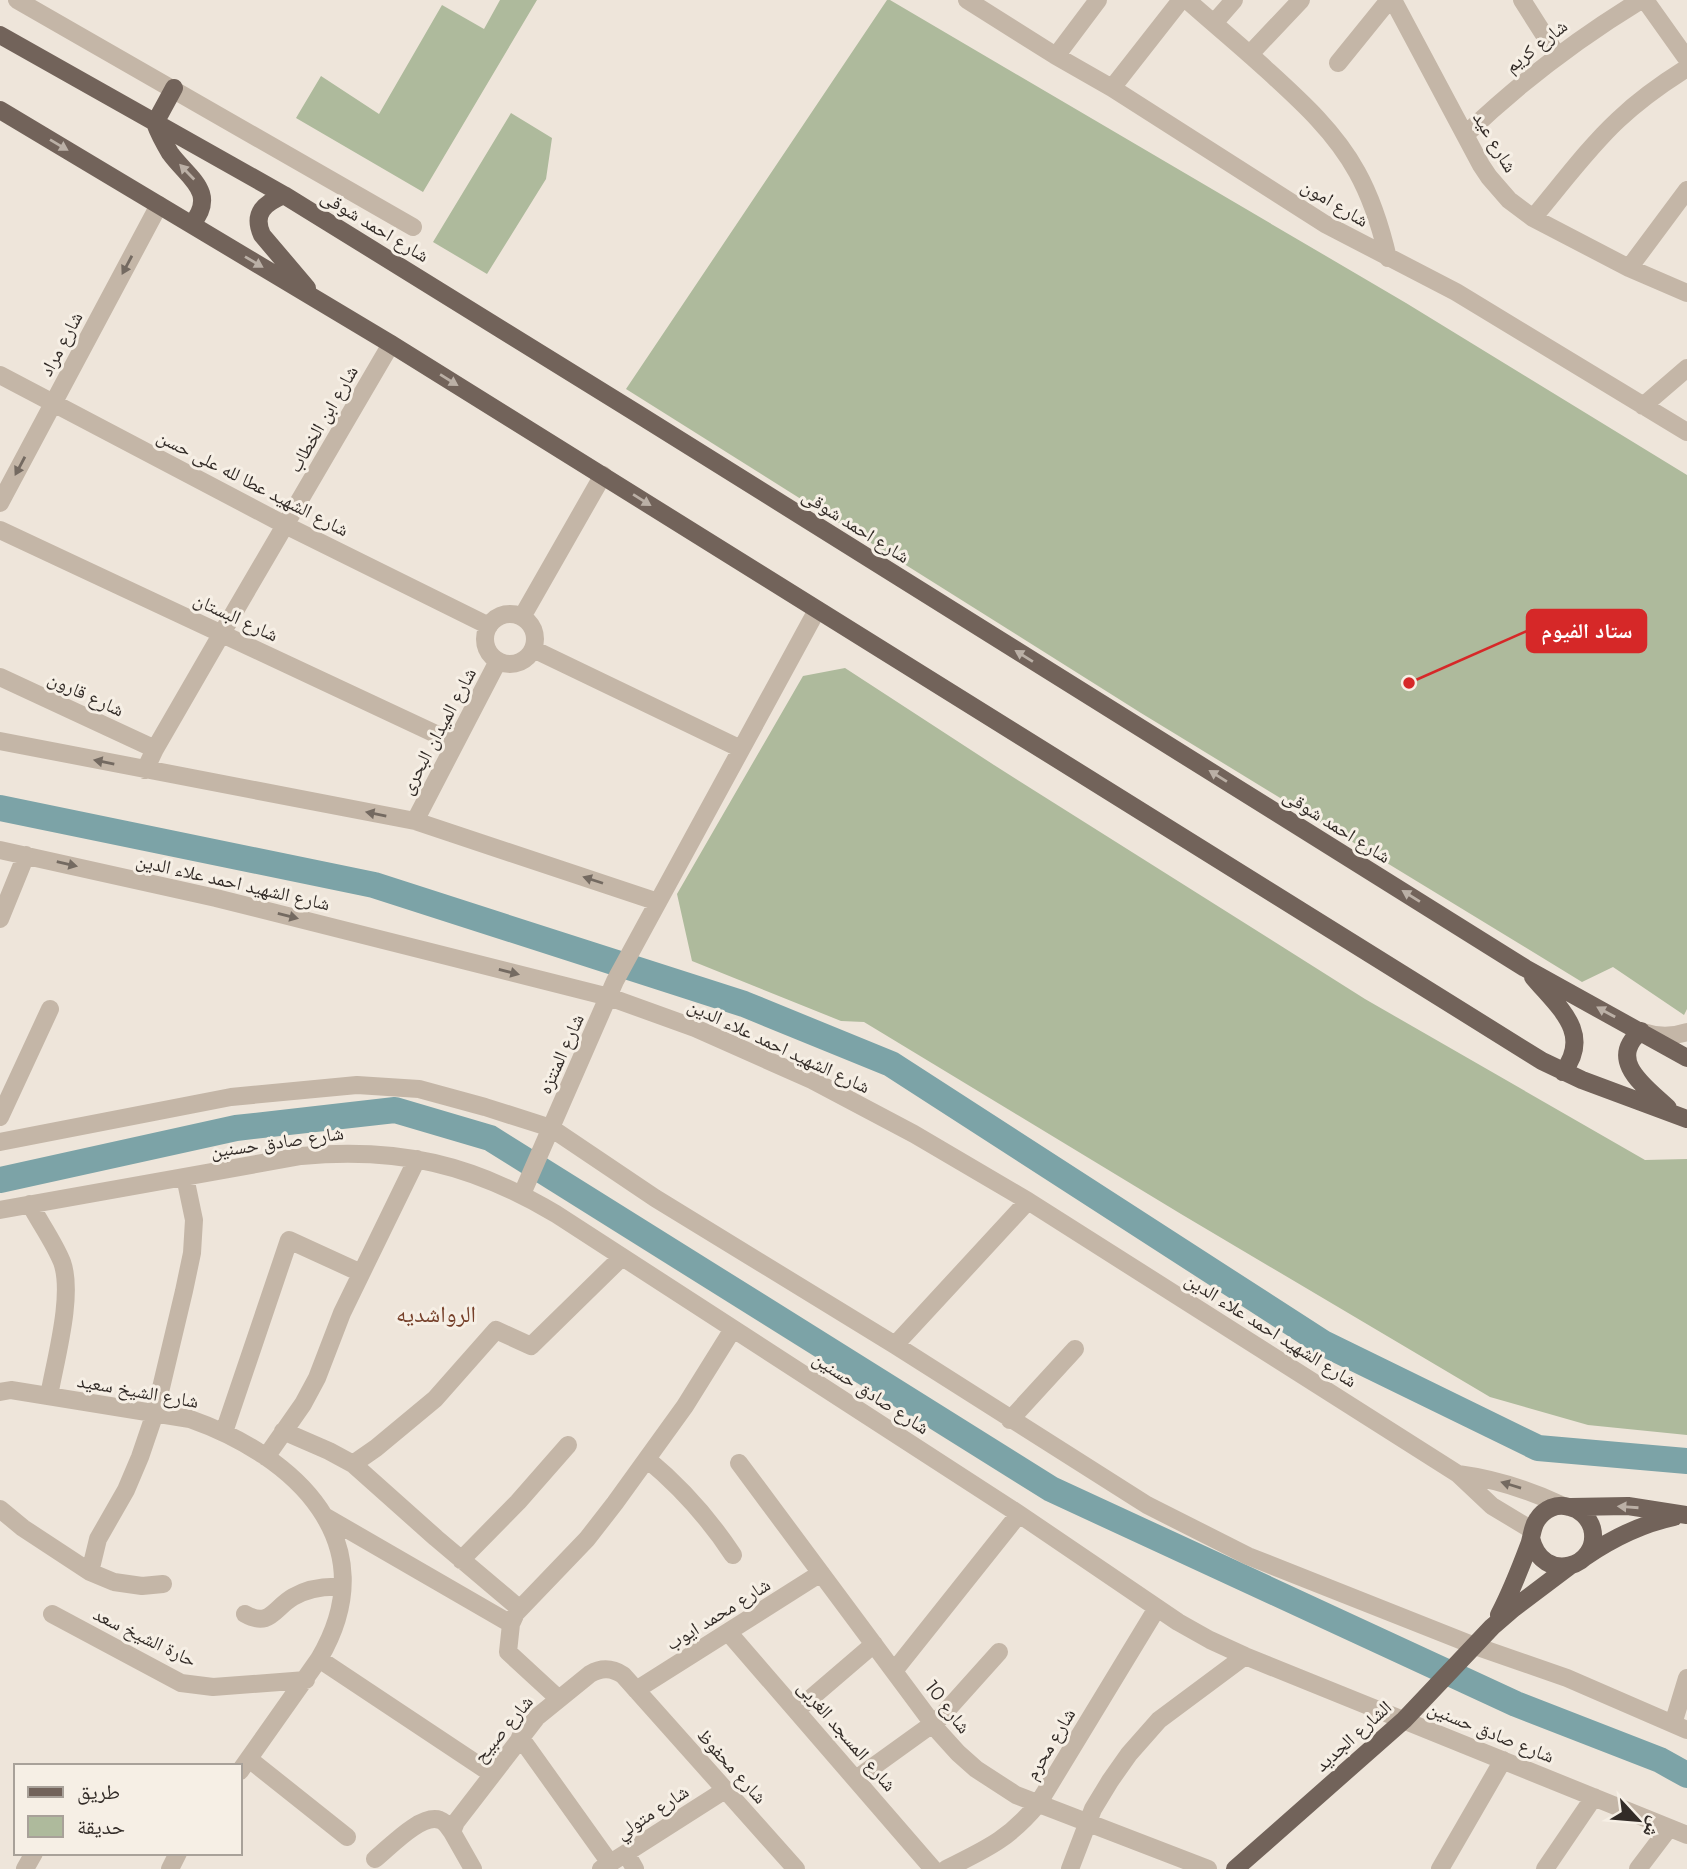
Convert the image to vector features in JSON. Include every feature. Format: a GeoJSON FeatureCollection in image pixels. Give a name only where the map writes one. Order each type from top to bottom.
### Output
{"type":"FeatureCollection","features":[{"type":"Feature","properties":{"kind":"main road","name":"شارع احمد شوقى"},"geometry":{"type":"LineString","coordinates":[[0,34],[284,195],[1525,968],[1687,1058]]}},
{"type":"Feature","properties":{"kind":"main road"},"geometry":{"type":"LineString","coordinates":[[174,88],[155,123],[171,154],[201,191],[201,209],[192,224]]}},
{"type":"Feature","properties":{"kind":"main road"},"geometry":{"type":"LineString","coordinates":[[0,110],[391,344],[1542,1061],[1563,1072],[1680,1116]]}},
{"type":"Feature","properties":{"kind":"main road"},"geometry":{"type":"LineString","coordinates":[[284,195],[263,207],[258,221],[259,228],[316,299]]}},
{"type":"Feature","properties":{"kind":"main road"},"geometry":{"type":"LineString","coordinates":[[1525,968],[1573,1028],[1573,1056],[1563,1072]]}},
{"type":"Feature","properties":{"kind":"main road"},"geometry":{"type":"LineString","coordinates":[[1641,1031],[1628,1047],[1628,1066],[1633,1075],[1680,1116]]}},
{"type":"Feature","properties":{"kind":"main road"},"geometry":{"type":"LineString","coordinates":[[1566,1506],[1580,1511],[1587,1519],[1592,1528],[1593,1539],[1590,1549],[1578,1562],[1560,1567],[1540,1558],[1534,1549],[1532,1534],[1542,1513],[1551,1507],[1566,1506]]}},
{"type":"Feature","properties":{"kind":"main road","name":"شارع الشهيد احمد علاء الدين"},"geometry":{"type":"LineString","coordinates":[[1566,1506],[1628,1506],[1686,1515]]}},
{"type":"Feature","properties":{"kind":"main road","name":"شارع الشهيد احمد علاء الدين"},"geometry":{"type":"LineString","coordinates":[[1578,1562],[1607,1542],[1631,1530],[1657,1520],[1686,1515]]}},
{"type":"Feature","properties":{"kind":"main road","name":"الشارع الجديد"},"geometry":{"type":"LineString","coordinates":[[1492,1627],[1514,1584],[1532,1534]]}},
{"type":"Feature","properties":{"kind":"main road","name":"الشارع الجديد"},"geometry":{"type":"LineString","coordinates":[[1235,1869],[1404,1720],[1492,1627],[1536,1590],[1578,1562]]}},
{"type":"Feature","properties":{"kind":"street"},"geometry":{"type":"LineString","coordinates":[[17,0],[413,227]]}},
{"type":"Feature","properties":{"kind":"street","name":"شارع امون"},"geometry":{"type":"LineString","coordinates":[[967,0],[1112,88],[1325,224],[1456,292],[1687,432]]}},
{"type":"Feature","properties":{"kind":"street"},"geometry":{"type":"LineString","coordinates":[[1056,56],[1098,0]]}},
{"type":"Feature","properties":{"kind":"street"},"geometry":{"type":"LineString","coordinates":[[1112,88],[1181,0]]}},
{"type":"Feature","properties":{"kind":"street"},"geometry":{"type":"LineString","coordinates":[[1187,0],[1308,107],[1341,146],[1370,199],[1388,258]]}},
{"type":"Feature","properties":{"kind":"street"},"geometry":{"type":"LineString","coordinates":[[1214,23],[1234,0]]}},
{"type":"Feature","properties":{"kind":"street"},"geometry":{"type":"LineString","coordinates":[[1250,54],[1301,0]]}},
{"type":"Feature","properties":{"kind":"street"},"geometry":{"type":"LineString","coordinates":[[1338,63],[1391,0]]}},
{"type":"Feature","properties":{"kind":"street","name":"شارع عيد"},"geometry":{"type":"LineString","coordinates":[[1391,0],[1481,165],[1509,200],[1533,218],[1629,268],[1687,293]]}},
{"type":"Feature","properties":{"kind":"street"},"geometry":{"type":"LineString","coordinates":[[1522,0],[1557,55]]}},
{"type":"Feature","properties":{"kind":"street"},"geometry":{"type":"LineString","coordinates":[[1643,0],[1687,59]]}},
{"type":"Feature","properties":{"kind":"street","name":"شارع كريم"},"geometry":{"type":"LineString","coordinates":[[1465,135],[1557,55],[1643,0]]}},
{"type":"Feature","properties":{"kind":"street"},"geometry":{"type":"LineString","coordinates":[[1533,218],[1618,120],[1641,100],[1687,68]]}},
{"type":"Feature","properties":{"kind":"street"},"geometry":{"type":"LineString","coordinates":[[1629,268],[1687,190]]}},
{"type":"Feature","properties":{"kind":"street","name":"شارع مراد"},"geometry":{"type":"LineString","coordinates":[[0,503],[159,205]]}},
{"type":"Feature","properties":{"kind":"street","name":"شارع ابن الخطاب"},"geometry":{"type":"LineString","coordinates":[[145,770],[391,344]]}},
{"type":"Feature","properties":{"kind":"street"},"geometry":{"type":"LineString","coordinates":[[1643,407],[1687,368]]}},
{"type":"Feature","properties":{"kind":"street","name":"شارع الشهيد عطا لله على حسن"},"geometry":{"type":"LineString","coordinates":[[0,375],[285,525],[489,626]]}},
{"type":"Feature","properties":{"kind":"street"},"geometry":{"type":"LineString","coordinates":[[522,617],[603,475]]}},
{"type":"Feature","properties":{"kind":"street","name":"شارع البستان"},"geometry":{"type":"LineString","coordinates":[[0,530],[455,743]]}},
{"type":"Feature","properties":{"kind":"street","name":"شارع المنتزه"},"geometry":{"type":"LineString","coordinates":[[525,1188],[612,989],[817,610]]}},
{"type":"Feature","properties":{"kind":"street"},"geometry":{"type":"LineString","coordinates":[[515,614],[522,617],[532,628],[535,642],[533,649],[522,661],[514,664],[498,662],[487,650],[485,642],[489,626],[500,616],[515,614]]}},
{"type":"Feature","properties":{"kind":"street"},"geometry":{"type":"LineString","coordinates":[[533,649],[741,749]]}},
{"type":"Feature","properties":{"kind":"street","name":"شارع الميدان البحرى"},"geometry":{"type":"LineString","coordinates":[[415,821],[498,662]]}},
{"type":"Feature","properties":{"kind":"street","name":"شارع قارون"},"geometry":{"type":"LineString","coordinates":[[0,677],[155,749]]}},
{"type":"Feature","properties":{"kind":"street"},"geometry":{"type":"LineString","coordinates":[[0,741],[415,821],[655,909]]}},
{"type":"Feature","properties":{"kind":"street","name":"شارع الشهيد احمد علاء الدين"},"geometry":{"type":"LineString","coordinates":[[0,850],[612,989],[812,1080],[914,1134],[1028,1201],[1458,1474],[1492,1506],[1532,1534]]}},
{"type":"Feature","properties":{"kind":"street"},"geometry":{"type":"LineString","coordinates":[[0,919],[26,855]]}},
{"type":"Feature","properties":{"kind":"street"},"geometry":{"type":"LineString","coordinates":[[0,1117],[50,1009]]}},
{"type":"Feature","properties":{"kind":"street"},"geometry":{"type":"LineString","coordinates":[[1641,1031],[1661,1037],[1687,1032]]}},
{"type":"Feature","properties":{"kind":"street"},"geometry":{"type":"LineString","coordinates":[[0,1142],[231,1097],[357,1085],[419,1089],[485,1107],[551,1128],[655,1198],[895,1345],[1147,1506],[1248,1556],[1475,1646],[1567,1678],[1680,1727],[1687,1678]]}},
{"type":"Feature","properties":{"kind":"street","name":"شارع صادق حسنين"},"geometry":{"type":"LineString","coordinates":[[0,1210],[301,1156],[337,1153],[373,1153],[445,1164],[525,1188],[622,1257],[1019,1514],[1157,1608],[1210,1640],[1687,1835]]}},
{"type":"Feature","properties":{"kind":"street"},"geometry":{"type":"LineString","coordinates":[[266,1457],[303,1404],[317,1378],[342,1312],[417,1159]]}},
{"type":"Feature","properties":{"kind":"street"},"geometry":{"type":"LineString","coordinates":[[90,1572],[98,1539],[126,1490],[155,1413],[192,1253],[194,1220],[185,1177]]}},
{"type":"Feature","properties":{"kind":"street"},"geometry":{"type":"LineString","coordinates":[[895,1345],[1028,1201]]}},
{"type":"Feature","properties":{"kind":"street"},"geometry":{"type":"LineString","coordinates":[[30,1204],[62,1263],[66,1287],[63,1320],[48,1396]]}},
{"type":"Feature","properties":{"kind":"street"},"geometry":{"type":"LineString","coordinates":[[224,1432],[289,1240],[361,1273]]}},
{"type":"Feature","properties":{"kind":"street"},"geometry":{"type":"LineString","coordinates":[[353,1464],[435,1399],[496,1330],[531,1346],[622,1257]]}},
{"type":"Feature","properties":{"kind":"street"},"geometry":{"type":"LineString","coordinates":[[559,1699],[508,1651],[515,1617],[587,1539],[685,1406],[733,1329]]}},
{"type":"Feature","properties":{"kind":"street"},"geometry":{"type":"LineString","coordinates":[[1010,1420],[1075,1349]]}},
{"type":"Feature","properties":{"kind":"street","name":"شارع الشيخ سعيد"},"geometry":{"type":"LineString","coordinates":[[0,1392],[11,1390],[190,1419],[224,1432],[266,1457],[297,1482],[314,1499],[326,1517],[340,1558],[342,1587],[336,1624],[328,1645],[306,1680],[245,1765]]}},
{"type":"Feature","properties":{"kind":"street"},"geometry":{"type":"LineString","coordinates":[[283,1431],[353,1464],[461,1560],[515,1617]]}},
{"type":"Feature","properties":{"kind":"street"},"geometry":{"type":"LineString","coordinates":[[461,1560],[518,1502],[568,1445]]}},
{"type":"Feature","properties":{"kind":"street"},"geometry":{"type":"LineString","coordinates":[[647,1459],[695,1504],[733,1555]]}},
{"type":"Feature","properties":{"kind":"street","name":"شارع 10"},"geometry":{"type":"LineString","coordinates":[[739,1464],[933,1724],[975,1769],[1016,1795],[1208,1869]]}},
{"type":"Feature","properties":{"kind":"street","name":"شارع الشهيد احمد علاء الدين"},"geometry":{"type":"LineString","coordinates":[[1458,1474],[1511,1484],[1566,1506]]}},
{"type":"Feature","properties":{"kind":"street"},"geometry":{"type":"LineString","coordinates":[[0,1509],[23,1528],[90,1572],[114,1582],[142,1586],[163,1584]]}},
{"type":"Feature","properties":{"kind":"street"},"geometry":{"type":"LineString","coordinates":[[894,1671],[1019,1514]]}},
{"type":"Feature","properties":{"kind":"street"},"geometry":{"type":"LineString","coordinates":[[326,1517],[515,1617]]}},
{"type":"Feature","properties":{"kind":"street","name":"شارع محمد ايوب"},"geometry":{"type":"LineString","coordinates":[[636,1690],[821,1573]]}},
{"type":"Feature","properties":{"kind":"street"},"geometry":{"type":"LineString","coordinates":[[245,1614],[251,1618],[265,1619],[292,1598],[305,1592],[342,1587]]}},
{"type":"Feature","properties":{"kind":"street","name":"شارع محرم"},"geometry":{"type":"LineString","coordinates":[[946,1869],[993,1846],[1024,1821],[1038,1804],[1157,1608]]}},
{"type":"Feature","properties":{"kind":"street","name":"حارة الشيخ سعد"},"geometry":{"type":"LineString","coordinates":[[52,1614],[181,1682],[213,1687],[306,1680]]}},
{"type":"Feature","properties":{"kind":"street","name":"شارع المسجد الغربى"},"geometry":{"type":"LineString","coordinates":[[728,1632],[933,1869]]}},
{"type":"Feature","properties":{"kind":"street"},"geometry":{"type":"LineString","coordinates":[[797,1710],[874,1644]]}},
{"type":"Feature","properties":{"kind":"street"},"geometry":{"type":"LineString","coordinates":[[856,1779],[933,1724],[956,1702],[999,1651]]}},
{"type":"Feature","properties":{"kind":"street"},"geometry":{"type":"LineString","coordinates":[[1070,1869],[1093,1809],[1129,1754],[1159,1720],[1245,1656]]}},
{"type":"Feature","properties":{"kind":"street"},"geometry":{"type":"LineString","coordinates":[[319,1659],[492,1774]]}},
{"type":"Feature","properties":{"kind":"street","name":"شارع صبيح"},"geometry":{"type":"LineString","coordinates":[[452,1832],[456,1822],[537,1717],[590,1674],[601,1669],[616,1671],[636,1690]]}},
{"type":"Feature","properties":{"kind":"street","name":"شارع محفوظ"},"geometry":{"type":"LineString","coordinates":[[636,1690],[796,1869]]}},
{"type":"Feature","properties":{"kind":"street"},"geometry":{"type":"LineString","coordinates":[[520,1737],[606,1866]]}},
{"type":"Feature","properties":{"kind":"street"},"geometry":{"type":"LineString","coordinates":[[1440,1869],[1503,1760]]}},
{"type":"Feature","properties":{"kind":"street"},"geometry":{"type":"LineString","coordinates":[[245,1765],[347,1837]]}},
{"type":"Feature","properties":{"kind":"street","name":"شارع متولي"},"geometry":{"type":"LineString","coordinates":[[606,1866],[631,1861],[725,1790]]}},
{"type":"Feature","properties":{"kind":"street"},"geometry":{"type":"LineString","coordinates":[[1545,1869],[1594,1797]]}},
{"type":"Feature","properties":{"kind":"street"},"geometry":{"type":"LineString","coordinates":[[375,1860],[424,1821],[438,1820],[444,1822],[452,1832],[473,1869]]}},
{"type":"Feature","properties":{"kind":"street"},"geometry":{"type":"LineString","coordinates":[[1638,1869],[1669,1828]]}},
{"type":"Feature","properties":{"kind":"green space"},"geometry":{"type":"Polygon","coordinates":[[[500,0],[537,0],[423,192],[296,118],[321,76],[379,114],[442,5],[484,29],[500,0]]]}},
{"type":"Feature","properties":{"kind":"green space"},"geometry":{"type":"Polygon","coordinates":[[[887,0],[1406,303],[1687,475],[1687,1009],[1684,1015],[1613,967],[1582,982],[1141,713],[626,389],[887,0]]]}},
{"type":"Feature","properties":{"kind":"green space"},"geometry":{"type":"Polygon","coordinates":[[[511,113],[552,138],[546,179],[487,274],[433,242],[511,113]]]}},
{"type":"Feature","properties":{"kind":"green space"},"geometry":{"type":"Polygon","coordinates":[[[845,668],[1365,999],[1645,1160],[1687,1159],[1687,1435],[1588,1425],[1490,1397],[864,1022],[841,1021],[692,961],[677,894],[803,676],[845,668]]]}},
{"type":"Feature","properties":{"kind":"waterway"},"geometry":{"type":"LineString","coordinates":[[0,808],[374,885],[744,1004],[891,1064],[1323,1343],[1538,1448],[1687,1461]]}},
{"type":"Feature","properties":{"kind":"waterway"},"geometry":{"type":"LineString","coordinates":[[0,1180],[236,1128],[395,1110],[490,1138],[1051,1489],[1516,1704],[1660,1760],[1687,1775]]}},
{"type":"Feature","properties":{"kind":"place","name":"ستاد الفيوم"},"geometry":{"type":"Point","coordinates":[1409,683]}},
{"type":"Feature","properties":{"kind":"district","name":"الرواشديه"},"geometry":{"type":"Point","coordinates":[436,1314]}}]}
